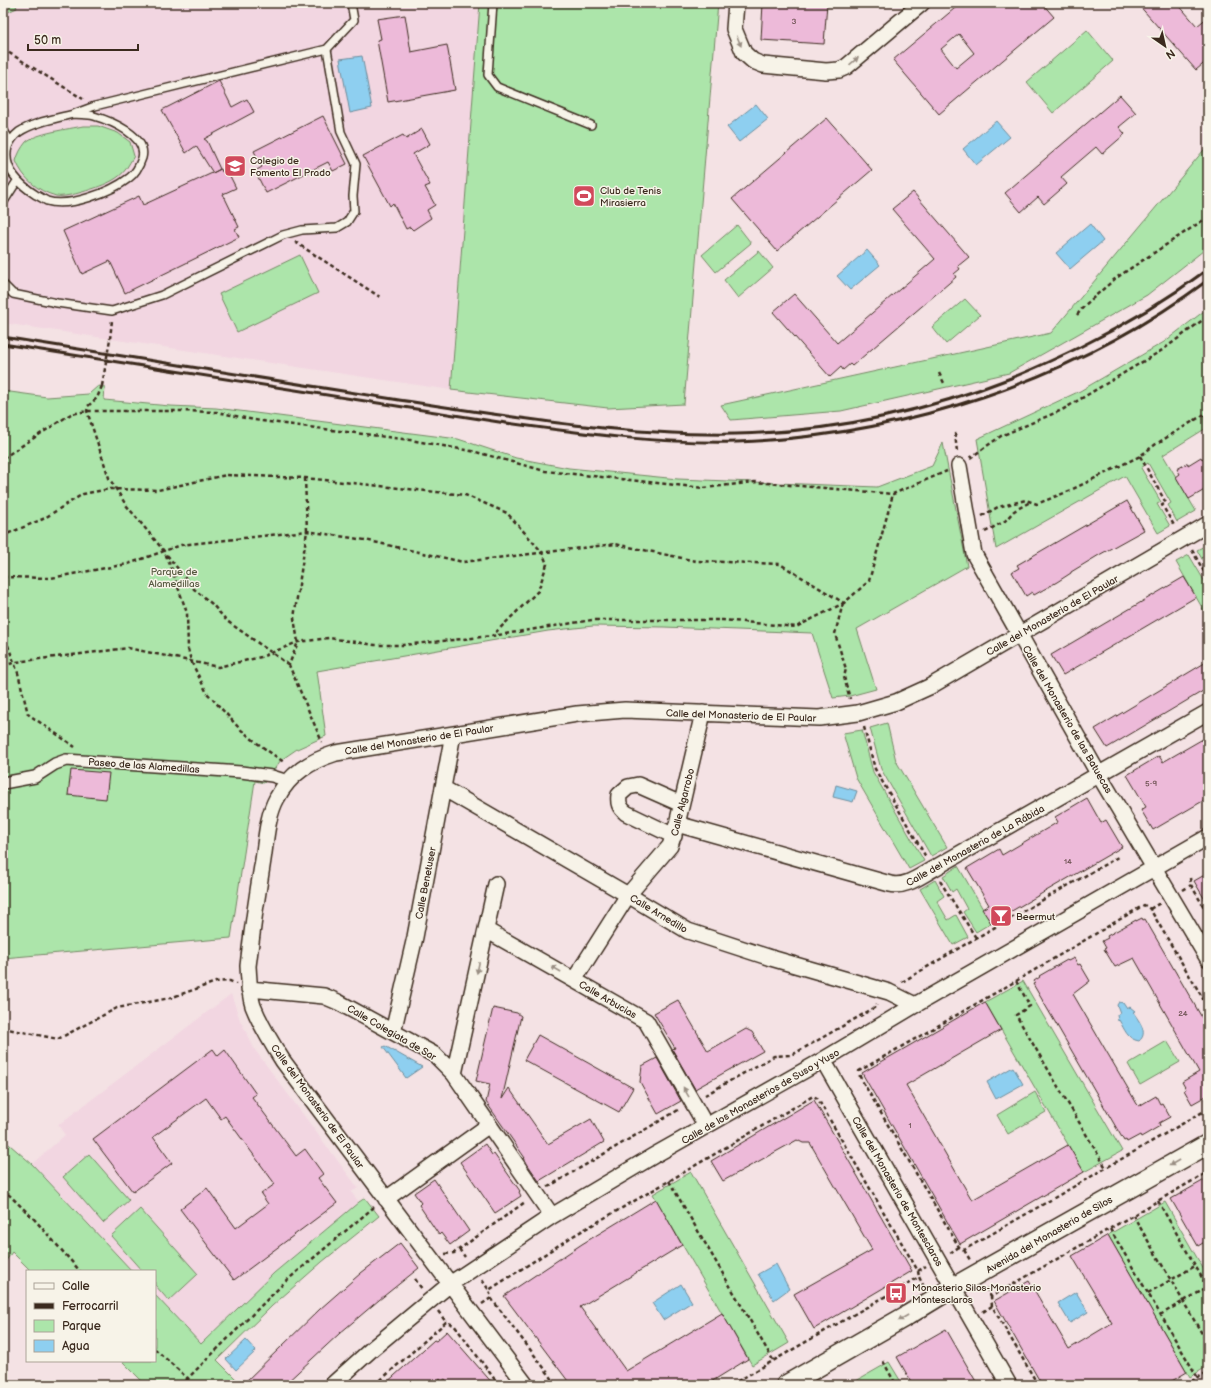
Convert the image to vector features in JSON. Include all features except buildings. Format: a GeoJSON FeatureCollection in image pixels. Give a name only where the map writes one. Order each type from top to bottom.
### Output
{"type":"FeatureCollection","features":[{"type":"Feature","properties":{"kind":"street"},"geometry":{"type":"LineString","coordinates":[[736,3],[734,29],[744,53],[753,61],[763,65],[826,71],[839,70],[846,67],[922,3]]}},
{"type":"Feature","properties":{"kind":"street","name":"Calle del Monasterio de las Batuecas"},"geometry":{"type":"LineString","coordinates":[[960,466],[974,554],[1099,775],[1155,867],[1208,960]]}},
{"type":"Feature","properties":{"kind":"street","name":"Calle del Monasterio de El Paular"},"geometry":{"type":"LineString","coordinates":[[526,1385],[283,1061],[267,1036],[253,1005],[248,966],[250,941],[268,823],[277,797],[288,781],[304,766],[336,752],[577,714],[625,710],[819,718],[858,713],[896,702],[929,686],[1208,524]]}},
{"type":"Feature","properties":{"kind":"street","name":"Calle del Monasterio de La Rábida"},"geometry":{"type":"LineString","coordinates":[[681,804],[638,785],[628,787],[619,795],[618,804],[620,809],[626,813],[676,830],[890,884],[905,884],[1208,712]]}},
{"type":"Feature","properties":{"kind":"street","name":"Calle Algarrobo"},"geometry":{"type":"LineString","coordinates":[[574,980],[628,895],[670,846],[676,830],[703,713]]}},
{"type":"Feature","properties":{"kind":"street","name":"Calle Benetuser"},"geometry":{"type":"LineString","coordinates":[[393,1032],[415,937],[453,734]]}},
{"type":"Feature","properties":{"kind":"street","name":"Paseo de las Alamedillas"},"geometry":{"type":"LineString","coordinates":[[3,783],[35,777],[55,764],[66,760],[241,772],[272,776],[288,781]]}},
{"type":"Feature","properties":{"kind":"street","name":"Calle Arnedillo"},"geometry":{"type":"LineString","coordinates":[[443,788],[688,931],[771,958],[889,992],[915,1005]]}},
{"type":"Feature","properties":{"kind":"street","name":"Calle de los Monasterios de Suso y Yuso"},"geometry":{"type":"LineString","coordinates":[[332,1385],[373,1348],[450,1284],[552,1216],[1208,837]]}},
{"type":"Feature","properties":{"kind":"street"},"geometry":{"type":"LineString","coordinates":[[454,1074],[496,884]]}},
{"type":"Feature","properties":{"kind":"street","name":"Calle Arbucias"},"geometry":{"type":"LineString","coordinates":[[486,930],[646,1021],[706,1126]]}},
{"type":"Feature","properties":{"kind":"street","name":"Calle Colegiata de Sar"},"geometry":{"type":"LineString","coordinates":[[250,989],[324,996],[338,1002],[435,1055],[454,1074],[552,1216]]}},
{"type":"Feature","properties":{"kind":"street","name":"Calle del Monasterio de Montesclaros"},"geometry":{"type":"LineString","coordinates":[[823,1060],[1009,1385]]}},
{"type":"Feature","properties":{"kind":"street"},"geometry":{"type":"LineString","coordinates":[[386,1199],[489,1126]]}},
{"type":"Feature","properties":{"kind":"street","name":"Avenida del Monasterio de Silos"},"geometry":{"type":"LineString","coordinates":[[786,1385],[954,1287],[1208,1144]]}},
{"type":"Feature","properties":{"kind":"lane"},"geometry":{"type":"LineString","coordinates":[[73,114],[100,118],[127,130],[139,142],[143,154],[139,169],[118,185],[87,199],[65,203],[46,201],[17,181],[10,169],[6,154],[10,141],[18,133],[33,125],[73,114],[95,106],[327,49],[354,20],[351,3]]}},
{"type":"Feature","properties":{"kind":"lane"},"geometry":{"type":"LineString","coordinates":[[493,3],[488,75],[497,87],[591,125]]}},
{"type":"Feature","properties":{"kind":"lane"},"geometry":{"type":"LineString","coordinates":[[3,284],[13,294],[57,303],[112,311],[162,295],[284,235],[302,230],[337,228],[348,222],[354,211],[353,196],[356,164],[341,132],[327,49]]}},
{"type":"Feature","properties":{"kind":"lane"},"geometry":{"type":"LineString","coordinates":[[3,130],[10,141]]}},
{"type":"Feature","properties":{"kind":"lane"},"geometry":{"type":"LineString","coordinates":[[3,203],[17,181]]}},
{"type":"Feature","properties":{"kind":"path"},"geometry":{"type":"LineString","coordinates":[[3,49],[95,106]]}},
{"type":"Feature","properties":{"kind":"path"},"geometry":{"type":"LineString","coordinates":[[1077,315],[1085,305],[1116,278],[1208,216]]}},
{"type":"Feature","properties":{"kind":"path"},"geometry":{"type":"LineString","coordinates":[[284,235],[313,252],[380,297]]}},
{"type":"Feature","properties":{"kind":"path"},"geometry":{"type":"LineString","coordinates":[[112,311],[112,326],[102,386],[100,394],[88,406],[87,411],[109,478],[126,505],[194,589],[212,604],[227,621],[289,665],[318,729],[322,742]]}},
{"type":"Feature","properties":{"kind":"path"},"geometry":{"type":"LineString","coordinates":[[3,458],[71,414],[87,411],[217,412],[254,420],[410,440],[476,452],[545,471],[704,488],[755,482],[893,494],[960,466],[1002,436],[1062,410],[1164,349],[1208,316]]}},
{"type":"Feature","properties":{"kind":"path"},"geometry":{"type":"LineString","coordinates":[[939,373],[944,383]]}},
{"type":"Feature","properties":{"kind":"path"},"geometry":{"type":"LineString","coordinates":[[969,524],[998,508],[1026,500],[1037,504],[1123,465],[1140,456],[1156,444],[1208,412]]}},
{"type":"Feature","properties":{"kind":"path"},"geometry":{"type":"LineString","coordinates":[[955,433],[960,466]]}},
{"type":"Feature","properties":{"kind":"path"},"geometry":{"type":"LineString","coordinates":[[1140,456],[1166,503],[1162,505],[1175,527]]}},
{"type":"Feature","properties":{"kind":"path"},"geometry":{"type":"LineString","coordinates":[[3,538],[7,534],[43,519],[83,494],[109,489],[158,490],[226,475],[305,478],[465,495],[507,513],[542,552],[547,564],[538,591],[492,636]]}},
{"type":"Feature","properties":{"kind":"path"},"geometry":{"type":"LineString","coordinates":[[289,665],[298,642],[294,618],[307,531],[305,478]]}},
{"type":"Feature","properties":{"kind":"path"},"geometry":{"type":"LineString","coordinates":[[3,666],[14,663],[128,648],[218,667],[261,657],[298,642],[328,638],[376,645],[403,645],[492,636],[592,620],[724,620],[796,627],[844,603],[869,581],[893,494]]}},
{"type":"Feature","properties":{"kind":"path"},"geometry":{"type":"LineString","coordinates":[[972,539],[1005,521],[1014,511],[1031,502]]}},
{"type":"Feature","properties":{"kind":"path"},"geometry":{"type":"LineString","coordinates":[[3,577],[51,578],[128,564],[181,545],[307,531],[365,540],[463,562],[615,544],[696,561],[780,564],[844,603]]}},
{"type":"Feature","properties":{"kind":"path"},"geometry":{"type":"LineString","coordinates":[[1192,550],[1208,579]]}},
{"type":"Feature","properties":{"kind":"path"},"geometry":{"type":"LineString","coordinates":[[164,551],[187,613],[188,649],[191,661],[207,693],[240,729],[285,763]]}},
{"type":"Feature","properties":{"kind":"path"},"geometry":{"type":"LineString","coordinates":[[844,603],[835,634],[846,668],[844,677],[850,699]]}},
{"type":"Feature","properties":{"kind":"path"},"geometry":{"type":"LineString","coordinates":[[3,632],[18,673],[28,714],[94,762]]}},
{"type":"Feature","properties":{"kind":"path"},"geometry":{"type":"LineString","coordinates":[[864,727],[875,769],[927,858]]}},
{"type":"Feature","properties":{"kind":"path"},"geometry":{"type":"LineString","coordinates":[[444,1254],[454,1253],[536,1194],[692,1102],[774,1056],[792,1055],[874,1008],[897,985],[1118,857]]}},
{"type":"Feature","properties":{"kind":"path"},"geometry":{"type":"LineString","coordinates":[[938,878],[976,938]]}},
{"type":"Feature","properties":{"kind":"path"},"geometry":{"type":"LineString","coordinates":[[1190,878],[1191,885],[1208,914]]}},
{"type":"Feature","properties":{"kind":"path"},"geometry":{"type":"LineString","coordinates":[[972,1264],[964,1250],[959,1247],[955,1241],[860,1077],[859,1071],[1016,982],[1144,905],[1150,909],[1208,1007]]}},
{"type":"Feature","properties":{"kind":"path"},"geometry":{"type":"LineString","coordinates":[[3,1028],[58,1038],[117,1008],[170,998],[216,982],[230,981],[250,989]]}},
{"type":"Feature","properties":{"kind":"path"},"geometry":{"type":"LineString","coordinates":[[1016,982],[1030,1006],[1016,1015],[1106,1168]]}},
{"type":"Feature","properties":{"kind":"path"},"geometry":{"type":"LineString","coordinates":[[557,1385],[492,1298],[489,1290],[573,1236],[813,1096],[819,1101],[918,1271],[919,1277],[927,1292]]}},
{"type":"Feature","properties":{"kind":"path"},"geometry":{"type":"LineString","coordinates":[[964,1250],[1208,1110]]}},
{"type":"Feature","properties":{"kind":"path"},"geometry":{"type":"LineString","coordinates":[[991,1297],[1208,1172]]}},
{"type":"Feature","properties":{"kind":"path"},"geometry":{"type":"LineString","coordinates":[[669,1181],[773,1360]]}},
{"type":"Feature","properties":{"kind":"path"},"geometry":{"type":"LineString","coordinates":[[3,1189],[34,1219],[79,1270]]}},
{"type":"Feature","properties":{"kind":"path"},"geometry":{"type":"LineString","coordinates":[[182,1385],[188,1377],[285,1282],[374,1206],[386,1199]]}},
{"type":"Feature","properties":{"kind":"path"},"geometry":{"type":"LineString","coordinates":[[1158,1201],[1208,1288],[1160,1315]]}},
{"type":"Feature","properties":{"kind":"path"},"geometry":{"type":"LineString","coordinates":[[1133,1215],[1208,1344]]}},
{"type":"Feature","properties":{"kind":"path"},"geometry":{"type":"LineString","coordinates":[[1110,1229],[1198,1378]]}},
{"type":"Feature","properties":{"kind":"path"},"geometry":{"type":"LineString","coordinates":[[1148,1293],[1195,1266]]}},
{"type":"Feature","properties":{"kind":"path"},"geometry":{"type":"LineString","coordinates":[[731,1385],[919,1277]]}},
{"type":"Feature","properties":{"kind":"path"},"geometry":{"type":"LineString","coordinates":[[983,1284],[991,1297],[992,1306],[1038,1385]]}},
{"type":"Feature","properties":{"kind":"path"},"geometry":{"type":"LineString","coordinates":[[979,1314],[992,1306]]}},
{"type":"Feature","properties":{"kind":"path"},"geometry":{"type":"LineString","coordinates":[[375,1385],[446,1322],[454,1325],[499,1385]]}},
{"type":"Feature","properties":{"kind":"path"},"geometry":{"type":"LineString","coordinates":[[156,1350],[188,1377],[195,1385]]}},
{"type":"Feature","properties":{"kind":"path"},"geometry":{"type":"LineString","coordinates":[[882,1362],[896,1385]]}},
{"type":"Feature","properties":{"kind":"path"},"geometry":{"type":"LineString","coordinates":[[1185,1385],[1208,1372]]}},
{"type":"Feature","properties":{"kind":"shaded area","name":"Colegio de Fomento El Prado"},"geometry":{"type":"Polygon","coordinates":[[[3,3],[480,3],[451,390],[3,323],[3,3]]]}},
{"type":"Feature","properties":{"kind":"shaded area"},"geometry":{"type":"Polygon","coordinates":[[[231,994],[240,1020],[255,1050],[358,1188],[351,1192],[359,1202],[274,1273],[201,1344],[156,1296],[156,1270],[131,1270],[32,1164],[65,1135],[58,1125],[231,994]]]}},
{"type":"Feature","properties":{"kind":"green space"},"geometry":{"type":"Polygon","coordinates":[[[3,3],[15,3],[17,8],[3,14],[3,3]]]}},
{"type":"Feature","properties":{"kind":"green space","name":"Club de Tenis Mirasierra"},"geometry":{"type":"Polygon","coordinates":[[[480,3],[718,3],[684,404],[608,408],[451,390],[480,3]]]}},
{"type":"Feature","properties":{"kind":"green space"},"geometry":{"type":"Polygon","coordinates":[[[1087,30],[1113,61],[1053,113],[1027,82],[1087,30]]]}},
{"type":"Feature","properties":{"kind":"green space"},"geometry":{"type":"Polygon","coordinates":[[[83,126],[98,126],[118,133],[130,142],[134,156],[123,173],[104,185],[65,196],[49,194],[32,183],[23,173],[16,161],[26,142],[37,136],[83,126]]]}},
{"type":"Feature","properties":{"kind":"green space"},"geometry":{"type":"Polygon","coordinates":[[[1208,145],[1208,247],[1147,295],[1009,373],[841,411],[731,420],[721,405],[1051,333],[1208,145]]]}},
{"type":"Feature","properties":{"kind":"green space"},"geometry":{"type":"Polygon","coordinates":[[[737,225],[751,243],[716,272],[702,255],[737,225]]]}},
{"type":"Feature","properties":{"kind":"green space"},"geometry":{"type":"Polygon","coordinates":[[[759,251],[773,268],[738,298],[724,280],[759,251]]]}},
{"type":"Feature","properties":{"kind":"green space"},"geometry":{"type":"Polygon","coordinates":[[[300,255],[318,293],[237,332],[219,294],[300,255]]]}},
{"type":"Feature","properties":{"kind":"green space"},"geometry":{"type":"Polygon","coordinates":[[[965,299],[980,315],[946,344],[932,327],[965,299]]]}},
{"type":"Feature","properties":{"kind":"green space"},"geometry":{"type":"Polygon","coordinates":[[[1208,308],[1208,427],[1163,455],[1196,511],[1177,522],[1168,505],[1171,503],[1148,463],[1141,468],[1161,502],[1157,504],[1170,526],[1158,533],[1125,476],[996,549],[977,439],[1080,391],[1164,342],[1208,308]]]}},
{"type":"Feature","properties":{"kind":"green space","name":"Parque de Alamedillas"},"geometry":{"type":"Polygon","coordinates":[[[98,386],[105,387],[104,400],[170,406],[216,408],[458,439],[516,458],[569,468],[678,479],[877,487],[932,466],[943,443],[967,566],[857,629],[876,689],[850,696],[833,698],[812,633],[664,627],[593,626],[548,631],[317,671],[326,736],[297,749],[281,760],[264,783],[255,781],[231,938],[3,958],[3,391],[47,397],[89,394],[98,386]]]}},
{"type":"Feature","properties":{"kind":"green space"},"geometry":{"type":"Polygon","coordinates":[[[1208,544],[1208,570],[1197,550],[1208,544]]]}},
{"type":"Feature","properties":{"kind":"green space"},"geometry":{"type":"Polygon","coordinates":[[[1189,555],[1208,587],[1208,618],[1176,562],[1189,555]]]}},
{"type":"Feature","properties":{"kind":"green space"},"geometry":{"type":"Polygon","coordinates":[[[887,723],[896,761],[947,847],[931,856],[881,769],[870,728],[887,723]]]}},
{"type":"Feature","properties":{"kind":"green space"},"geometry":{"type":"Polygon","coordinates":[[[862,730],[873,772],[924,861],[909,869],[856,778],[843,733],[862,730]]]}},
{"type":"Feature","properties":{"kind":"green space"},"geometry":{"type":"Polygon","coordinates":[[[958,866],[991,923],[976,932],[963,912],[967,909],[956,889],[952,892],[943,876],[958,866]]]}},
{"type":"Feature","properties":{"kind":"green space"},"geometry":{"type":"Polygon","coordinates":[[[935,880],[944,896],[937,901],[948,920],[956,915],[968,937],[953,945],[920,889],[935,880]]]}},
{"type":"Feature","properties":{"kind":"green space"},"geometry":{"type":"Polygon","coordinates":[[[1023,981],[1122,1151],[1084,1172],[985,1002],[1023,981]]]}},
{"type":"Feature","properties":{"kind":"green space"},"geometry":{"type":"Polygon","coordinates":[[[1167,1041],[1180,1062],[1140,1085],[1128,1064],[1167,1041]]]}},
{"type":"Feature","properties":{"kind":"green space"},"geometry":{"type":"Polygon","coordinates":[[[1035,1092],[1046,1112],[1008,1134],[997,1115],[1035,1092]]]}},
{"type":"Feature","properties":{"kind":"green space"},"geometry":{"type":"Polygon","coordinates":[[[3,1139],[32,1164],[131,1270],[30,1270],[12,1252],[3,1265],[3,1139]]]}},
{"type":"Feature","properties":{"kind":"green space"},"geometry":{"type":"Polygon","coordinates":[[[89,1154],[129,1200],[103,1223],[63,1177],[89,1154]]]}},
{"type":"Feature","properties":{"kind":"green space"},"geometry":{"type":"Polygon","coordinates":[[[691,1172],[789,1343],[752,1365],[653,1194],[691,1172]]]}},
{"type":"Feature","properties":{"kind":"green space"},"geometry":{"type":"Polygon","coordinates":[[[365,1198],[379,1216],[322,1262],[272,1306],[217,1360],[242,1385],[146,1385],[123,1362],[156,1362],[156,1296],[201,1344],[274,1273],[365,1198]]]}},
{"type":"Feature","properties":{"kind":"green space"},"geometry":{"type":"Polygon","coordinates":[[[1165,1202],[1208,1277],[1208,1366],[1190,1377],[1108,1235],[1165,1202]]]}},
{"type":"Feature","properties":{"kind":"green space"},"geometry":{"type":"Polygon","coordinates":[[[140,1209],[198,1274],[169,1301],[156,1286],[156,1270],[141,1270],[111,1236],[140,1209]]]}},
{"type":"Feature","properties":{"kind":"green space"},"geometry":{"type":"Polygon","coordinates":[[[889,1362],[903,1385],[849,1385],[884,1365],[889,1362]]]}},
{"type":"Feature","properties":{"kind":"water"},"geometry":{"type":"Polygon","coordinates":[[[362,56],[372,108],[350,113],[340,59],[362,56]]]}},
{"type":"Feature","properties":{"kind":"water"},"geometry":{"type":"Polygon","coordinates":[[[756,104],[768,119],[739,142],[727,127],[756,104]]]}},
{"type":"Feature","properties":{"kind":"water"},"geometry":{"type":"Polygon","coordinates":[[[996,121],[1010,137],[976,165],[963,149],[996,121]]]}},
{"type":"Feature","properties":{"kind":"water"},"geometry":{"type":"Polygon","coordinates":[[[1090,224],[1103,241],[1070,269],[1056,253],[1090,224]]]}},
{"type":"Feature","properties":{"kind":"water"},"geometry":{"type":"Polygon","coordinates":[[[867,250],[880,265],[850,290],[837,276],[867,250]]]}},
{"type":"Feature","properties":{"kind":"water"},"geometry":{"type":"Polygon","coordinates":[[[836,785],[857,791],[853,802],[833,797],[836,785]]]}},
{"type":"Feature","properties":{"kind":"water"},"geometry":{"type":"Polygon","coordinates":[[[1119,1002],[1123,1003],[1127,1009],[1130,1007],[1135,1011],[1133,1012],[1143,1031],[1142,1038],[1139,1041],[1129,1036],[1119,1020],[1118,1021],[1117,1015],[1120,1013],[1117,1005],[1119,1002]]]}},
{"type":"Feature","properties":{"kind":"water"},"geometry":{"type":"Polygon","coordinates":[[[385,1046],[422,1067],[406,1078],[383,1047],[385,1046]]]}},
{"type":"Feature","properties":{"kind":"water"},"geometry":{"type":"Polygon","coordinates":[[[1013,1067],[1023,1084],[996,1099],[987,1082],[1013,1067]]]}},
{"type":"Feature","properties":{"kind":"water"},"geometry":{"type":"Polygon","coordinates":[[[776,1264],[789,1289],[774,1300],[758,1274],[776,1264]]]}},
{"type":"Feature","properties":{"kind":"water"},"geometry":{"type":"Polygon","coordinates":[[[681,1284],[692,1302],[663,1320],[652,1303],[681,1284]]]}},
{"type":"Feature","properties":{"kind":"water"},"geometry":{"type":"Polygon","coordinates":[[[1076,1292],[1088,1312],[1070,1323],[1058,1303],[1076,1292]]]}},
{"type":"Feature","properties":{"kind":"water"},"geometry":{"type":"Polygon","coordinates":[[[246,1340],[256,1351],[236,1370],[226,1359],[246,1340]]]}},
{"type":"Feature","properties":{"kind":"railway"},"geometry":{"type":"LineString","coordinates":[[3,337],[393,399],[564,424],[650,432],[736,434],[806,429],[876,418],[944,401],[978,390],[1037,367],[1097,339],[1162,301],[1208,269]]}},
{"type":"Feature","properties":{"kind":"railway"},"geometry":{"type":"LineString","coordinates":[[3,344],[499,422],[588,434],[677,441],[737,442],[800,437],[862,428],[924,414],[985,396],[1044,374],[1101,347],[1156,315],[1208,280]]}},
{"type":"Feature","properties":{"kind":"place","name":"Colegio de Fomento El Prado"},"geometry":{"type":"Point","coordinates":[235,166]}},
{"type":"Feature","properties":{"kind":"place","name":"Club de Tenis Mirasierra"},"geometry":{"type":"Point","coordinates":[584,196]}},
{"type":"Feature","properties":{"kind":"place","name":"Beermut"},"geometry":{"type":"Point","coordinates":[1001,916]}},
{"type":"Feature","properties":{"kind":"place","name":"Monasterio Silos-Monasterio Montesclaros"},"geometry":{"type":"Point","coordinates":[896,1293]}}]}
